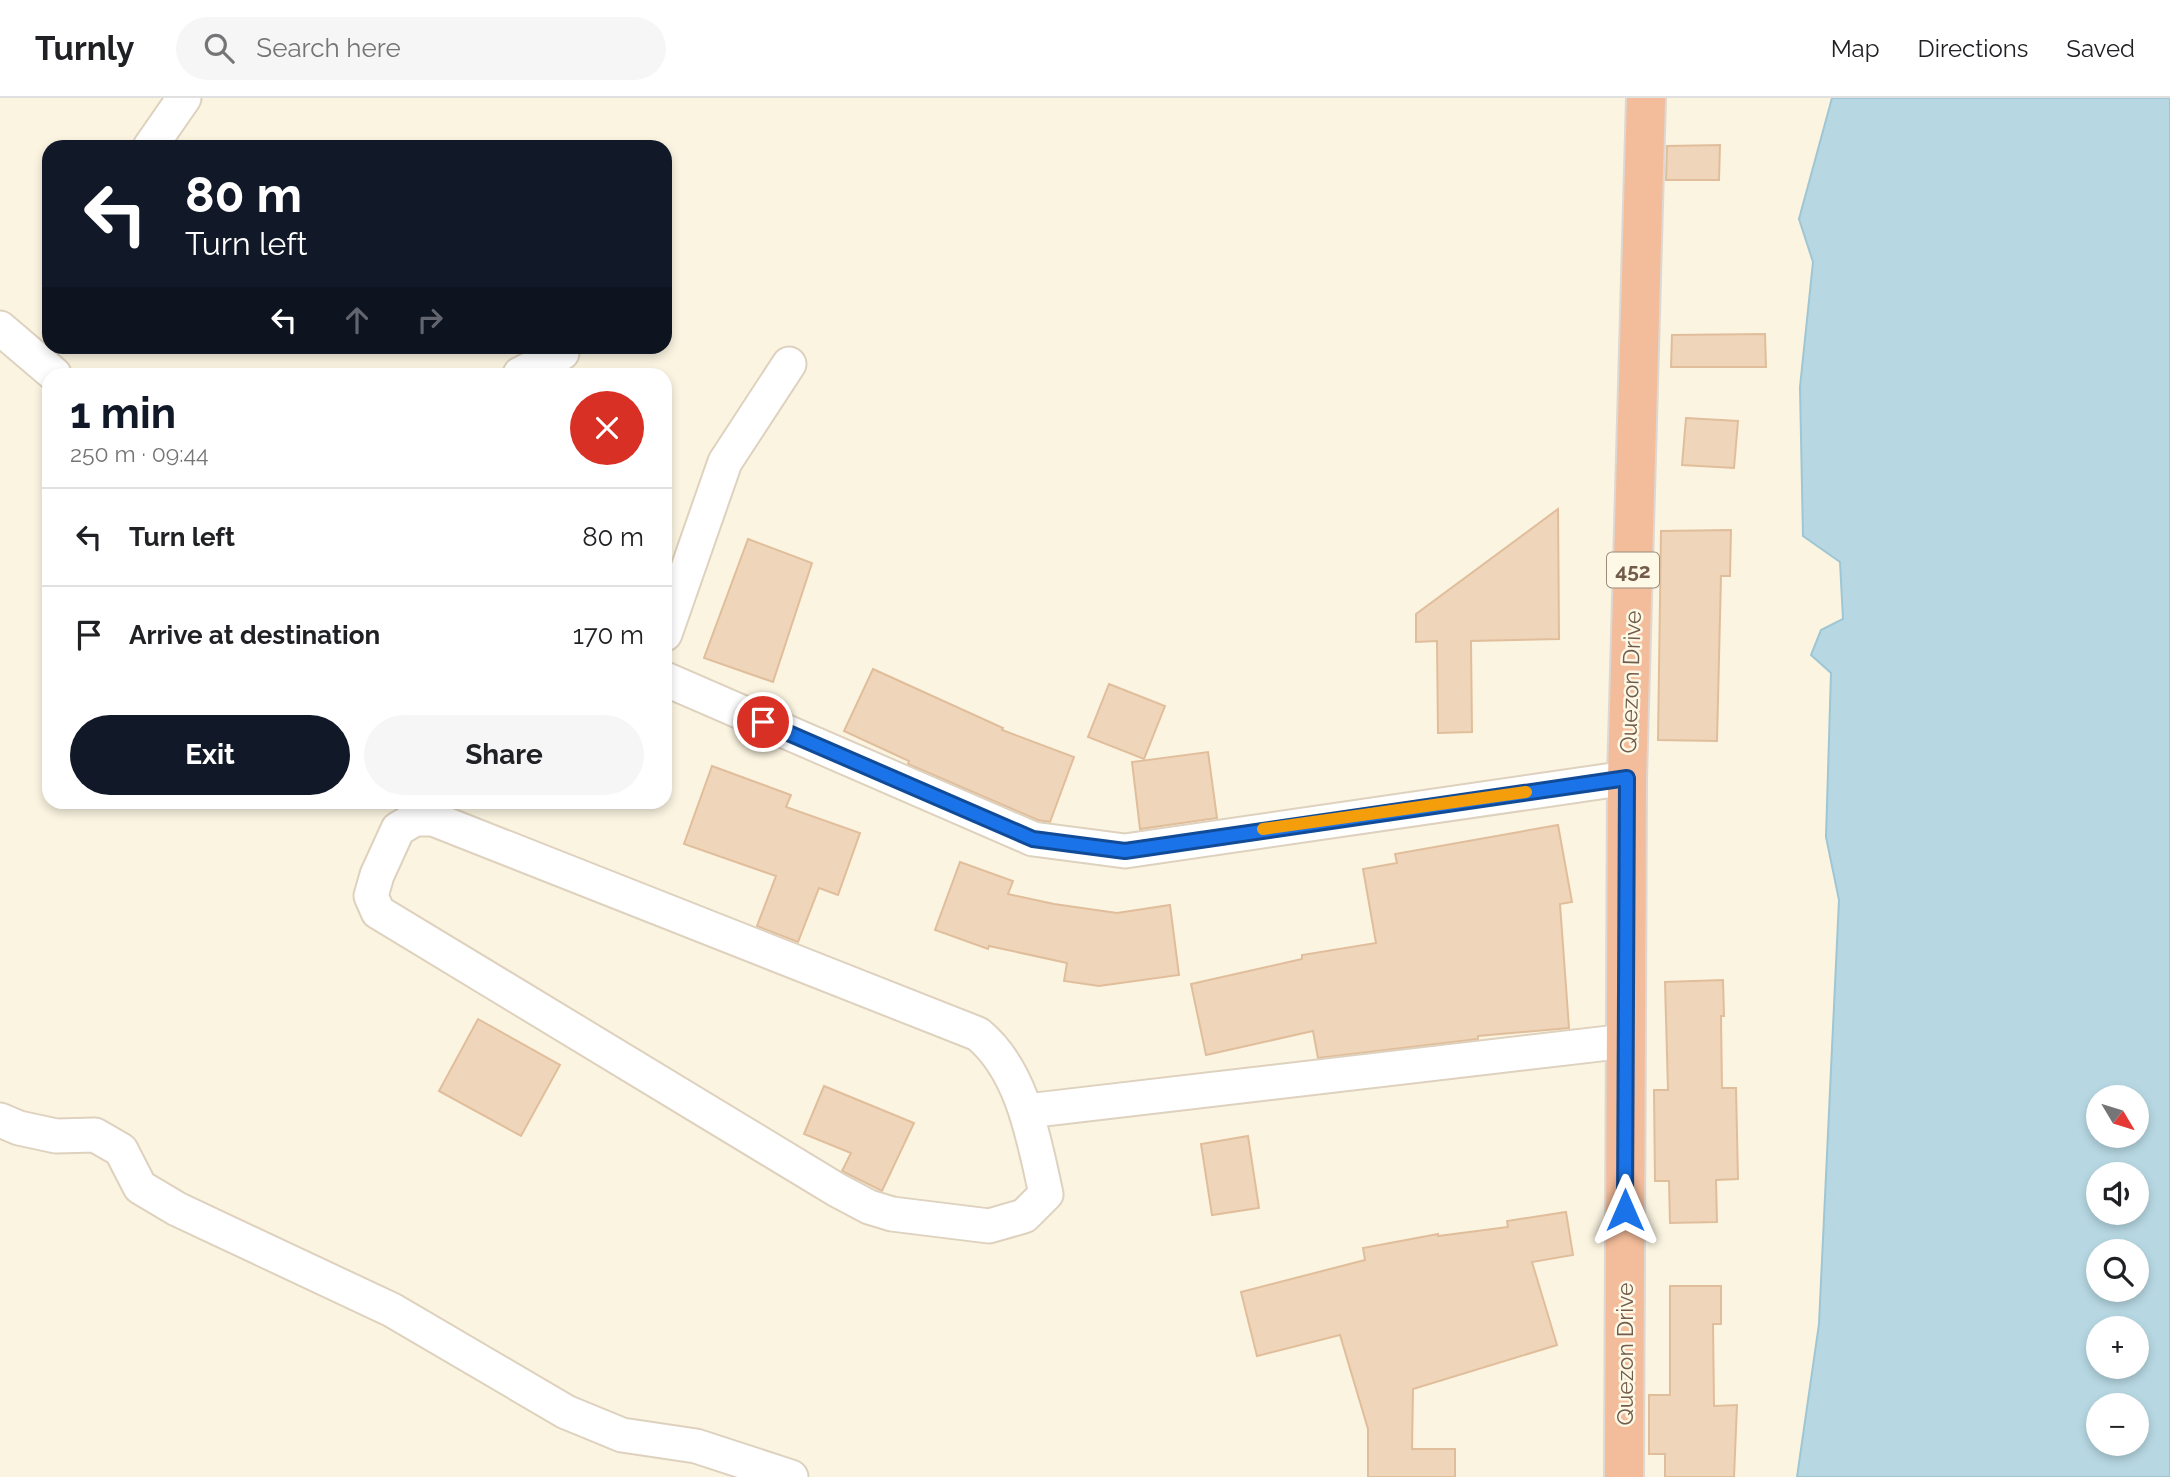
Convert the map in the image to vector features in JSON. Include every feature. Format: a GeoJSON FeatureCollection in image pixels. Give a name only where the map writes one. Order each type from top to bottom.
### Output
{"type":"FeatureCollection","features":[{"type":"Feature","properties":{"kind":"highway","name":"Quezon Drive"},"geometry":{"type":"LineString","coordinates":[[1623,1477],[1627,778],[1646,98]]}},
{"type":"Feature","properties":{"kind":"street"},"geometry":{"type":"LineString","coordinates":[[155,140],[184,98]]}},
{"type":"Feature","properties":{"kind":"street"},"geometry":{"type":"LineString","coordinates":[[0,328],[42,354]]}},
{"type":"Feature","properties":{"kind":"street"},"geometry":{"type":"LineString","coordinates":[[532,368],[560,354]]}},
{"type":"Feature","properties":{"kind":"street"},"geometry":{"type":"LineString","coordinates":[[672,614],[724,462],[789,364]]}},
{"type":"Feature","properties":{"kind":"street"},"geometry":{"type":"LineString","coordinates":[[672,682],[1033,839],[1125,851],[1627,778]]}},
{"type":"Feature","properties":{"kind":"street"},"geometry":{"type":"LineString","coordinates":[[415,819],[433,819],[978,1034],[994,1047],[1027,1111],[1046,1194],[1024,1216],[989,1226],[892,1214],[869,1207],[377,912],[371,895],[377,875],[398,829],[415,819]]}},
{"type":"Feature","properties":{"kind":"street"},"geometry":{"type":"LineString","coordinates":[[1027,1111],[1626,1041]]}},
{"type":"Feature","properties":{"kind":"street"},"geometry":{"type":"LineString","coordinates":[[0,1120],[19,1128],[57,1136],[95,1135],[121,1150],[139,1187],[392,1310],[566,1412],[622,1435],[696,1446],[791,1477]]}},
{"type":"Feature","properties":{"kind":"water"},"geometry":{"type":"Polygon","coordinates":[[[1832,98],[2170,98],[2170,1477],[1797,1477],[1819,1324],[1839,900],[1826,837],[1831,673],[1811,655],[1821,630],[1843,619],[1840,562],[1803,536],[1800,387],[1813,262],[1799,219],[1832,98]]]}},
{"type":"Feature","properties":{"kind":"building"},"geometry":{"type":"Polygon","coordinates":[[[1720,145],[1719,180],[1666,180],[1667,146],[1720,145]]]}},
{"type":"Feature","properties":{"kind":"building"},"geometry":{"type":"Polygon","coordinates":[[[1765,334],[1766,367],[1671,367],[1672,335],[1765,334]]]}},
{"type":"Feature","properties":{"kind":"building"},"geometry":{"type":"Polygon","coordinates":[[[1686,418],[1738,421],[1734,468],[1682,465],[1686,418]]]}},
{"type":"Feature","properties":{"kind":"building"},"geometry":{"type":"Polygon","coordinates":[[[1558,509],[1559,639],[1471,641],[1472,732],[1438,733],[1437,641],[1416,642],[1416,614],[1558,509]]]}},
{"type":"Feature","properties":{"kind":"building"},"geometry":{"type":"Polygon","coordinates":[[[1731,530],[1730,576],[1721,576],[1717,741],[1658,740],[1661,531],[1731,530]]]}},
{"type":"Feature","properties":{"kind":"building"},"geometry":{"type":"Polygon","coordinates":[[[748,539],[812,563],[773,682],[704,658],[748,539]]]}},
{"type":"Feature","properties":{"kind":"building"},"geometry":{"type":"Polygon","coordinates":[[[873,669],[1003,728],[1002,730],[1074,757],[1050,822],[1038,820],[908,764],[909,761],[844,731],[873,669]]]}},
{"type":"Feature","properties":{"kind":"building"},"geometry":{"type":"Polygon","coordinates":[[[1109,684],[1165,706],[1144,759],[1088,737],[1109,684]]]}},
{"type":"Feature","properties":{"kind":"building"},"geometry":{"type":"Polygon","coordinates":[[[1208,752],[1217,818],[1140,829],[1132,762],[1208,752]]]}},
{"type":"Feature","properties":{"kind":"building"},"geometry":{"type":"Polygon","coordinates":[[[712,766],[791,795],[786,807],[860,833],[838,895],[819,888],[798,942],[757,926],[776,876],[684,844],[712,766]]]}},
{"type":"Feature","properties":{"kind":"building"},"geometry":{"type":"Polygon","coordinates":[[[1558,825],[1572,902],[1560,904],[1569,1028],[1478,1036],[1478,1039],[1318,1058],[1313,1031],[1206,1055],[1191,984],[1302,959],[1302,955],[1376,943],[1363,869],[1397,863],[1395,854],[1558,825]]]}},
{"type":"Feature","properties":{"kind":"building"},"geometry":{"type":"Polygon","coordinates":[[[960,862],[1013,881],[1008,894],[1054,904],[1117,913],[1170,905],[1179,975],[1099,986],[1064,981],[1067,963],[989,946],[988,949],[935,930],[960,862]]]}},
{"type":"Feature","properties":{"kind":"building"},"geometry":{"type":"Polygon","coordinates":[[[1723,980],[1722,1088],[1736,1088],[1738,1179],[1716,1180],[1717,1222],[1670,1223],[1669,1181],[1655,1181],[1654,1090],[1668,1090],[1665,982],[1723,980]]]}},
{"type":"Feature","properties":{"kind":"building"},"geometry":{"type":"Polygon","coordinates":[[[478,1019],[560,1065],[521,1136],[439,1091],[478,1019]]]}},
{"type":"Feature","properties":{"kind":"building"},"geometry":{"type":"Polygon","coordinates":[[[824,1086],[914,1123],[882,1191],[842,1171],[851,1153],[804,1134],[824,1086]]]}},
{"type":"Feature","properties":{"kind":"building"},"geometry":{"type":"Polygon","coordinates":[[[1248,1136],[1259,1208],[1212,1215],[1201,1144],[1248,1136]]]}},
{"type":"Feature","properties":{"kind":"building"},"geometry":{"type":"Polygon","coordinates":[[[1566,1212],[1573,1255],[1532,1262],[1557,1345],[1413,1389],[1412,1449],[1455,1449],[1455,1477],[1368,1477],[1368,1429],[1340,1335],[1257,1356],[1241,1292],[1365,1260],[1363,1248],[1438,1234],[1508,1227],[1507,1221],[1566,1212]]]}},
{"type":"Feature","properties":{"kind":"building"},"geometry":{"type":"Polygon","coordinates":[[[1670,1286],[1721,1286],[1721,1324],[1713,1324],[1714,1406],[1737,1405],[1734,1477],[1665,1477],[1665,1454],[1649,1454],[1649,1395],[1670,1395],[1670,1286]]]}},
{"type":"Feature","properties":{"kind":"slow traffic"},"geometry":{"type":"LineString","coordinates":[[1263,829],[1526,792]]}},
{"type":"Feature","properties":{"kind":"route"},"geometry":{"type":"LineString","coordinates":[[763,722],[1033,839],[1125,851],[1627,778],[1625,1210]]}}]}
